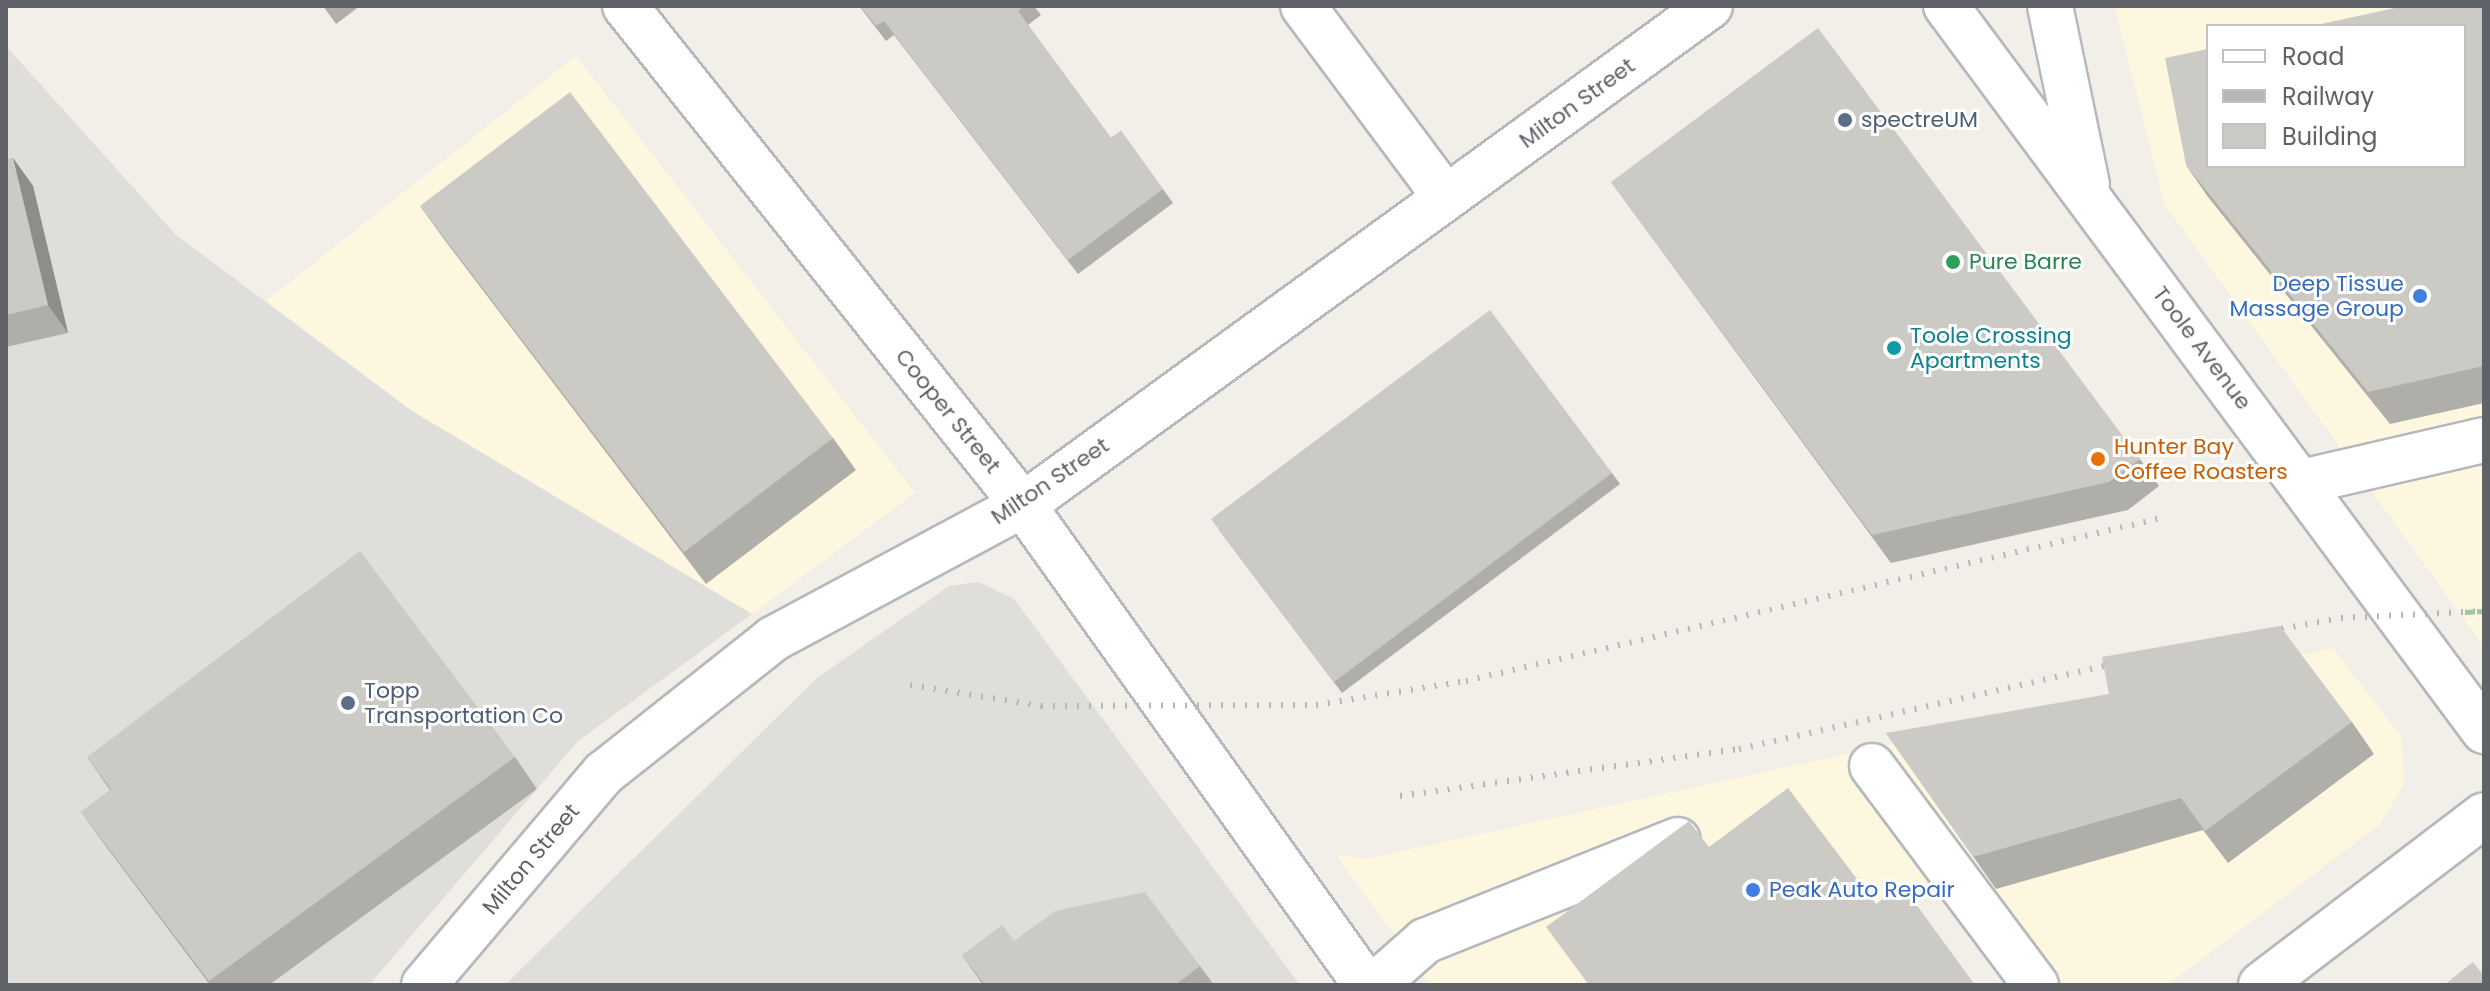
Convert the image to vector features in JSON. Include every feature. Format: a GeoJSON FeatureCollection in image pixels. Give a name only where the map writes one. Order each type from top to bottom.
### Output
{"type":"FeatureCollection","features":[{"type":"Feature","properties":{"kind":"street","name":"Cooper Street"},"geometry":{"type":"LineString","coordinates":[[625,6],[1023,505],[1366,985]]}},
{"type":"Feature","properties":{"kind":"street"},"geometry":{"type":"LineString","coordinates":[[1303,6],[1446,198]]}},
{"type":"Feature","properties":{"kind":"street","name":"Milton Street"},"geometry":{"type":"LineString","coordinates":[[424,985],[604,773],[773,639],[1023,505],[1710,6]]}},
{"type":"Feature","properties":{"kind":"street","name":"Toole Avenue"},"geometry":{"type":"LineString","coordinates":[[1946,6],[2484,731]]}},
{"type":"Feature","properties":{"kind":"street"},"geometry":{"type":"LineString","coordinates":[[2050,6],[2090,197]]}},
{"type":"Feature","properties":{"kind":"street"},"geometry":{"type":"LineString","coordinates":[[2302,482],[2484,440]]}},
{"type":"Feature","properties":{"kind":"street"},"geometry":{"type":"LineString","coordinates":[[1872,766],[2036,985]]}},
{"type":"Feature","properties":{"kind":"street"},"geometry":{"type":"LineString","coordinates":[[2261,985],[2484,815]]}},
{"type":"Feature","properties":{"kind":"street"},"geometry":{"type":"LineString","coordinates":[[1375,985],[1425,941],[1678,840]]}},
{"type":"Feature","properties":{"kind":"shaded area"},"geometry":{"type":"Polygon","coordinates":[[[2114,6],[2484,6],[2484,647],[2165,205],[2114,6]]]}},
{"type":"Feature","properties":{"kind":"shaded area"},"geometry":{"type":"Polygon","coordinates":[[[6,46],[175,234],[412,411],[752,614],[578,741],[369,985],[6,985],[6,46]]]}},
{"type":"Feature","properties":{"kind":"shaded area"},"geometry":{"type":"Polygon","coordinates":[[[576,56],[915,493],[752,614],[412,411],[266,301],[576,56]]]}},
{"type":"Feature","properties":{"kind":"shaded area"},"geometry":{"type":"Polygon","coordinates":[[[979,582],[1014,599],[1300,985],[505,985],[817,678],[949,586],[979,582]]]}},
{"type":"Feature","properties":{"kind":"shaded area"},"geometry":{"type":"Polygon","coordinates":[[[2333,648],[2402,738],[2404,785],[2379,825],[2167,985],[2036,985],[1946,865],[1784,985],[1431,985],[1336,855],[1366,859],[2333,648]]]}},
{"type":"Feature","properties":{"kind":"building"},"geometry":{"type":"Polygon","coordinates":[[[860,6],[1024,6],[1018,11],[1111,138],[1121,131],[1163,189],[1068,260],[884,21],[876,26],[860,6]]]}},
{"type":"Feature","properties":{"kind":"building"},"geometry":{"type":"Polygon","coordinates":[[[2404,6],[2484,6],[2484,366],[2368,392],[2186,165],[2165,58],[2206,49],[2206,168],[2466,168],[2466,24],[2321,24],[2404,6]]]}},
{"type":"Feature","properties":{"kind":"building","name":"Toole Crossing Apartments"},"geometry":{"type":"Polygon","coordinates":[[[1818,28],[2140,459],[2109,482],[1872,535],[1611,182],[1818,28]]]}},
{"type":"Feature","properties":{"kind":"building"},"geometry":{"type":"Polygon","coordinates":[[[570,92],[833,438],[684,552],[420,206],[570,92]]]}},
{"type":"Feature","properties":{"kind":"building"},"geometry":{"type":"Polygon","coordinates":[[[13,158],[48,305],[6,315],[6,160],[13,158]]]}},
{"type":"Feature","properties":{"kind":"building"},"geometry":{"type":"Polygon","coordinates":[[[1490,310],[1612,473],[1334,682],[1211,519],[1490,310]]]}},
{"type":"Feature","properties":{"kind":"building","name":"Topp Transportation Co"},"geometry":{"type":"Polygon","coordinates":[[[360,551],[515,757],[209,981],[81,812],[111,789],[87,757],[360,551]]]}},
{"type":"Feature","properties":{"kind":"building"},"geometry":{"type":"Polygon","coordinates":[[[2280,626],[2352,722],[2205,831],[2181,798],[1973,857],[1886,733],[2109,694],[2102,657],[2280,626]]]}},
{"type":"Feature","properties":{"kind":"building","name":"Peak Auto Repair"},"geometry":{"type":"Polygon","coordinates":[[[1788,788],[1876,904],[1902,885],[1975,985],[1589,985],[1546,927],[1689,821],[1709,847],[1788,788]]]}},
{"type":"Feature","properties":{"kind":"building"},"geometry":{"type":"Polygon","coordinates":[[[1145,892],[1200,966],[1175,985],[985,985],[962,955],[1002,925],[1014,941],[1055,911],[1145,892]]]}},
{"type":"Feature","properties":{"kind":"building"},"geometry":{"type":"Polygon","coordinates":[[[2473,962],[2484,976],[2484,985],[2444,985],[2473,962]]]}},
{"type":"Feature","properties":{"kind":"railway"},"geometry":{"type":"LineString","coordinates":[[910,685],[1041,706],[1316,705],[1466,681],[2166,517]]}},
{"type":"Feature","properties":{"kind":"railway"},"geometry":{"type":"LineString","coordinates":[[2258,633],[2341,618],[2484,611]]}},
{"type":"Feature","properties":{"kind":"railway"},"geometry":{"type":"LineString","coordinates":[[1400,796],[1739,749],[2125,661]]}},
{"type":"Feature","properties":{"kind":"place","name":"spectreUM"},"geometry":{"type":"Point","coordinates":[1845,120]}},
{"type":"Feature","properties":{"kind":"place","name":"Pure Barre"},"geometry":{"type":"Point","coordinates":[1953,262]}},
{"type":"Feature","properties":{"kind":"place","name":"Deep Tissue Massage Group"},"geometry":{"type":"Point","coordinates":[2420,296]}},
{"type":"Feature","properties":{"kind":"place","name":"Toole Crossing Apartments"},"geometry":{"type":"Point","coordinates":[1894,348]}},
{"type":"Feature","properties":{"kind":"place","name":"Hunter Bay Coffee Roasters"},"geometry":{"type":"Point","coordinates":[2098,459]}},
{"type":"Feature","properties":{"kind":"place","name":"Topp Transportation Co"},"geometry":{"type":"Point","coordinates":[348,703]}},
{"type":"Feature","properties":{"kind":"place","name":"Peak Auto Repair"},"geometry":{"type":"Point","coordinates":[1753,890]}}]}
